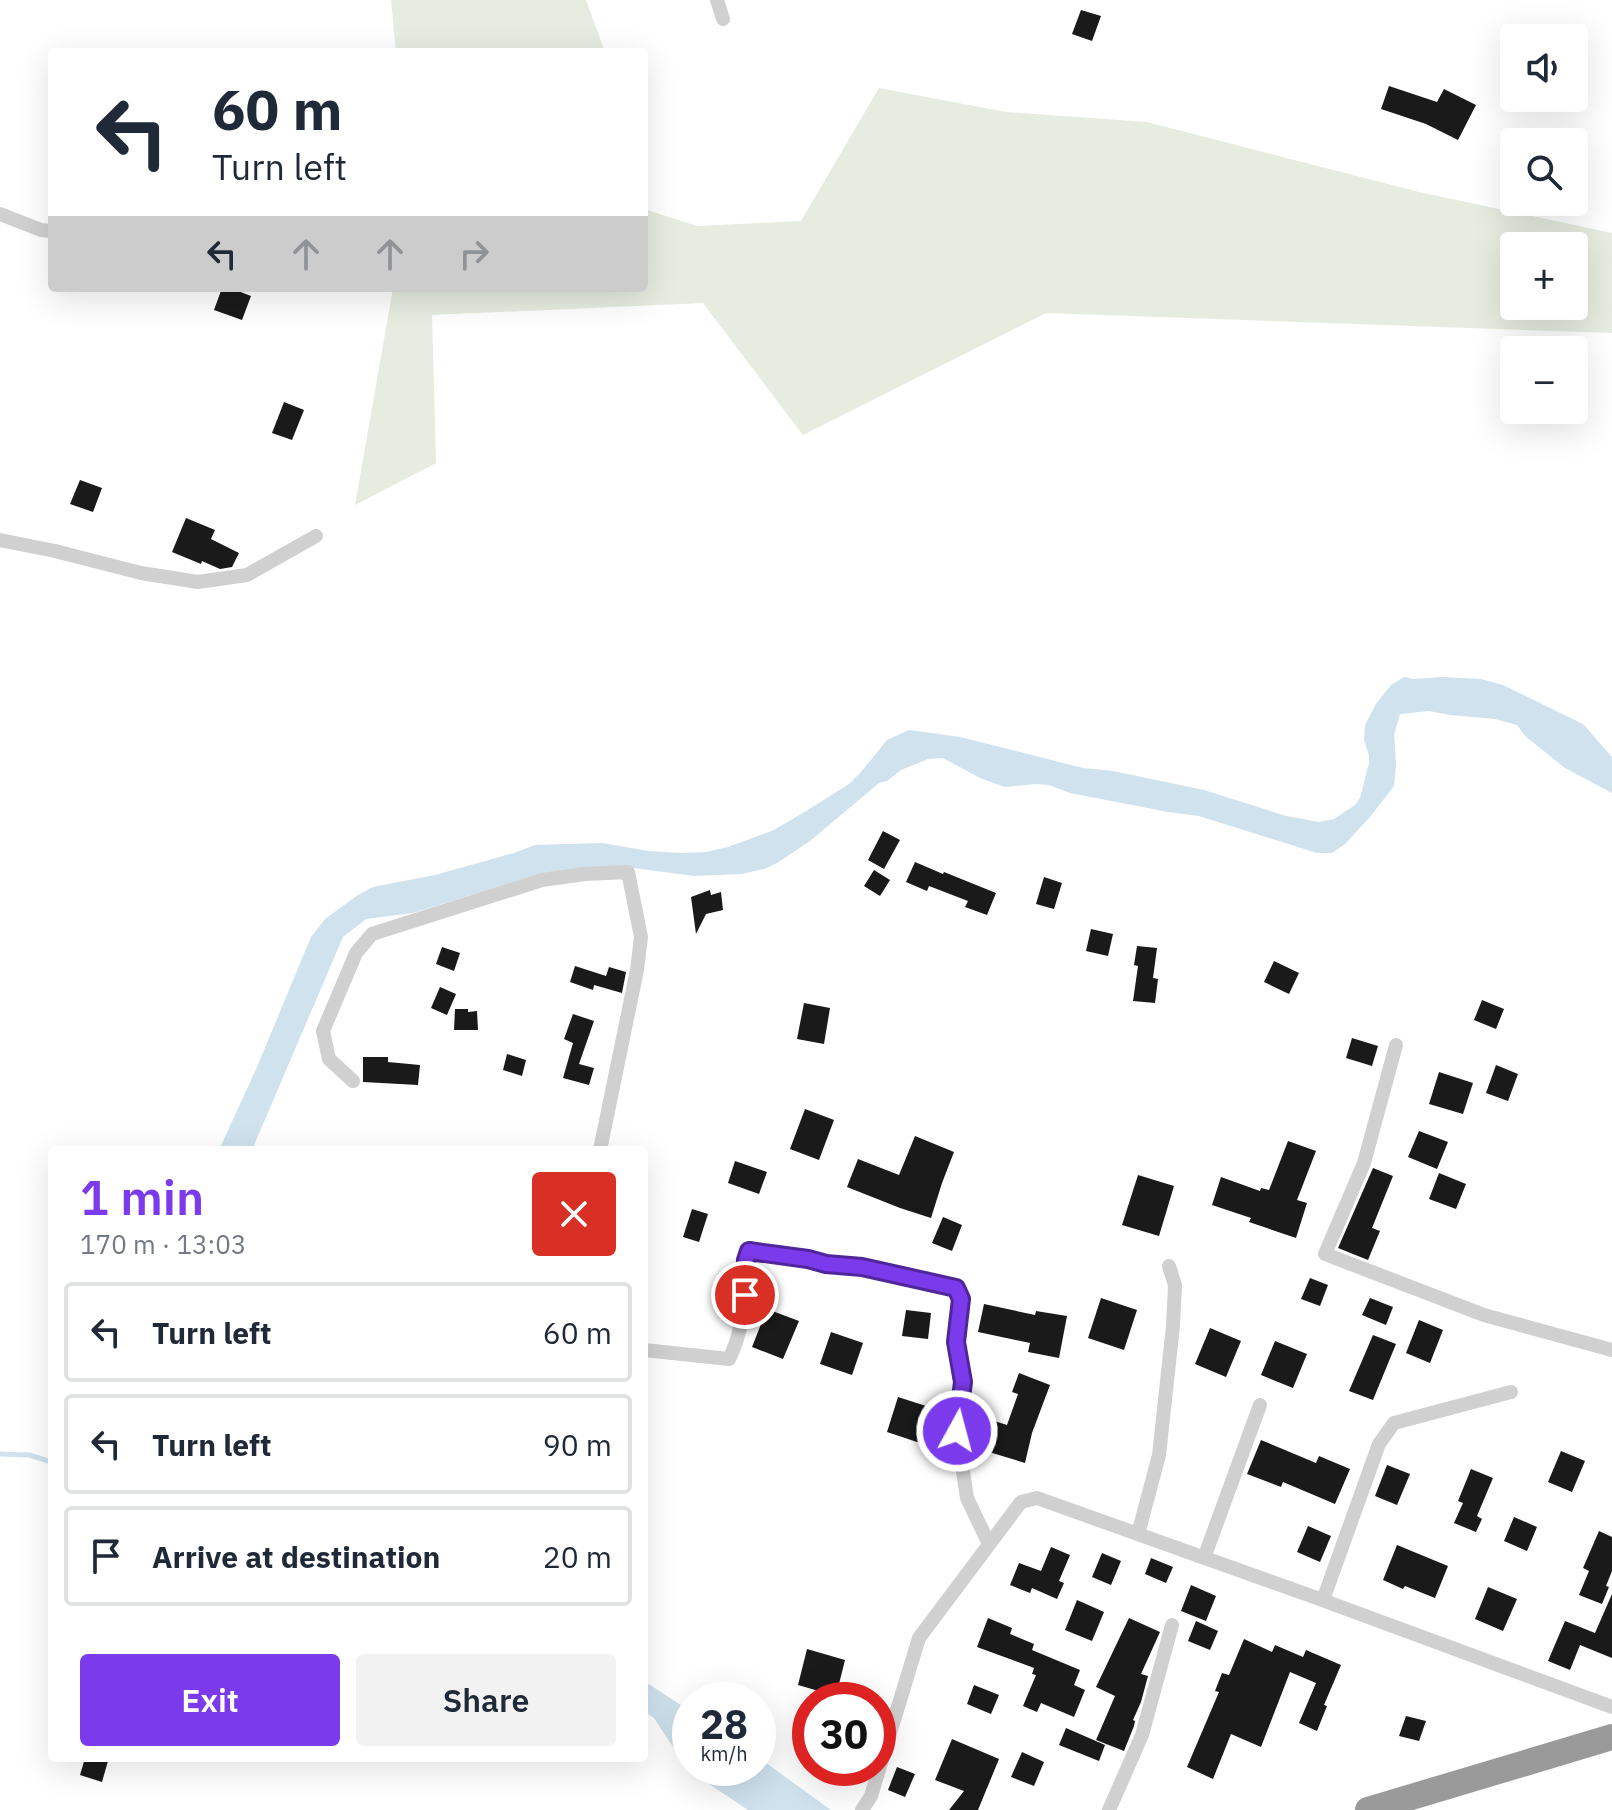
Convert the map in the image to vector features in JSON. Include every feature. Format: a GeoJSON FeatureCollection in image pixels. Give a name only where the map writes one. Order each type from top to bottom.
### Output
{"type":"FeatureCollection","features":[{"type":"Feature","properties":{"kind":"highway"},"geometry":{"type":"LineString","coordinates":[[1368,1810],[1612,1737]]}},
{"type":"Feature","properties":{"kind":"street"},"geometry":{"type":"LineString","coordinates":[[717,0],[723,19]]}},
{"type":"Feature","properties":{"kind":"street"},"geometry":{"type":"LineString","coordinates":[[0,214],[48,231]]}},
{"type":"Feature","properties":{"kind":"street"},"geometry":{"type":"LineString","coordinates":[[0,540],[141,573],[198,582],[247,575],[316,536]]}},
{"type":"Feature","properties":{"kind":"street"},"geometry":{"type":"LineString","coordinates":[[353,1081],[329,1059],[323,1031],[356,953],[372,934],[542,880],[628,872],[641,937],[601,1146]]}},
{"type":"Feature","properties":{"kind":"street"},"geometry":{"type":"LineString","coordinates":[[1396,1045],[1364,1163],[1325,1254],[1484,1315],[1612,1350]]}},
{"type":"Feature","properties":{"kind":"street"},"geometry":{"type":"LineString","coordinates":[[648,1350],[729,1359],[736,1345],[743,1311],[749,1251],[862,1267],[956,1288],[961,1299],[956,1342],[963,1382],[957,1431],[967,1498],[989,1544]]}},
{"type":"Feature","properties":{"kind":"street"},"geometry":{"type":"LineString","coordinates":[[1138,1534],[1159,1455],[1173,1326],[1175,1285],[1169,1266]]}},
{"type":"Feature","properties":{"kind":"street"},"geometry":{"type":"LineString","coordinates":[[1323,1600],[1379,1444],[1394,1423],[1511,1392]]}},
{"type":"Feature","properties":{"kind":"street"},"geometry":{"type":"LineString","coordinates":[[1204,1558],[1260,1405]]}},
{"type":"Feature","properties":{"kind":"street"},"geometry":{"type":"LineString","coordinates":[[862,1810],[871,1796],[919,1638],[1021,1502],[1037,1498],[1612,1707]]}},
{"type":"Feature","properties":{"kind":"street"},"geometry":{"type":"LineString","coordinates":[[1109,1810],[1142,1735],[1172,1625]]}},
{"type":"Feature","properties":{"kind":"street"},"geometry":{"type":"LineString","coordinates":[[871,1796],[882,1810]]}},
{"type":"Feature","properties":{"kind":"shaded area"},"geometry":{"type":"Polygon","coordinates":[[[391,0],[586,0],[604,48],[396,48],[391,0]]]}},
{"type":"Feature","properties":{"kind":"shaded area"},"geometry":{"type":"Polygon","coordinates":[[[879,88],[1006,112],[1147,122],[1419,192],[1500,209],[1500,216],[1532,216],[1612,233],[1612,333],[1046,313],[803,435],[703,303],[432,315],[436,463],[355,505],[392,292],[648,292],[648,210],[697,226],[801,221],[879,88]]]}},
{"type":"Feature","properties":{"kind":"water"},"geometry":{"type":"Polygon","coordinates":[[[1404,677],[1481,679],[1503,685],[1583,724],[1612,757],[1612,793],[1565,768],[1525,736],[1517,725],[1495,719],[1429,711],[1400,714],[1394,735],[1394,786],[1345,844],[1332,853],[1317,853],[1199,816],[1070,793],[1049,785],[1005,787],[980,778],[943,758],[928,759],[879,783],[810,841],[764,869],[741,874],[694,876],[634,868],[542,873],[413,913],[366,919],[343,937],[254,1146],[221,1146],[311,937],[325,919],[373,887],[435,875],[535,845],[602,843],[682,853],[728,847],[774,830],[849,784],[887,740],[909,730],[960,737],[1083,768],[1113,771],[1204,790],[1286,816],[1319,822],[1334,819],[1360,798],[1369,763],[1364,740],[1365,725],[1391,685],[1404,677]]]}},
{"type":"Feature","properties":{"kind":"water"},"geometry":{"type":"Polygon","coordinates":[[[648,1684],[672,1699],[671,1744],[648,1714],[648,1684]]]}},
{"type":"Feature","properties":{"kind":"water"},"geometry":{"type":"Polygon","coordinates":[[[776,1770],[792,1782],[792,1786],[798,1786],[831,1810],[748,1810],[712,1786],[776,1786],[776,1770]]]}},
{"type":"Feature","properties":{"kind":"building"},"geometry":{"type":"Polygon","coordinates":[[[1081,10],[1101,16],[1092,41],[1072,34],[1081,10]]]}},
{"type":"Feature","properties":{"kind":"building"},"geometry":{"type":"Polygon","coordinates":[[[1389,86],[1437,102],[1444,89],[1476,105],[1458,140],[1426,124],[1381,109],[1389,86]]]}},
{"type":"Feature","properties":{"kind":"building"},"geometry":{"type":"Polygon","coordinates":[[[221,292],[240,292],[251,296],[242,320],[214,310],[221,292]]]}},
{"type":"Feature","properties":{"kind":"building"},"geometry":{"type":"Polygon","coordinates":[[[284,402],[304,410],[292,440],[272,433],[284,402]]]}},
{"type":"Feature","properties":{"kind":"building"},"geometry":{"type":"Polygon","coordinates":[[[80,480],[102,488],[93,512],[70,504],[80,480]]]}},
{"type":"Feature","properties":{"kind":"building"},"geometry":{"type":"Polygon","coordinates":[[[186,518],[215,530],[211,539],[239,553],[232,567],[220,569],[172,552],[186,518]]]}},
{"type":"Feature","properties":{"kind":"building"},"geometry":{"type":"Polygon","coordinates":[[[883,831],[900,840],[884,869],[868,860],[883,831]]]}},
{"type":"Feature","properties":{"kind":"building"},"geometry":{"type":"Polygon","coordinates":[[[915,862],[996,893],[987,915],[965,907],[968,901],[929,886],[927,891],[906,882],[915,862]]]}},
{"type":"Feature","properties":{"kind":"building"},"geometry":{"type":"Polygon","coordinates":[[[874,870],[890,880],[880,896],[864,886],[874,870]]]}},
{"type":"Feature","properties":{"kind":"building"},"geometry":{"type":"Polygon","coordinates":[[[1044,877],[1062,883],[1054,909],[1036,904],[1044,877]]]}},
{"type":"Feature","properties":{"kind":"building"},"geometry":{"type":"Polygon","coordinates":[[[710,890],[711,895],[721,892],[723,910],[706,914],[696,934],[691,897],[710,890]]]}},
{"type":"Feature","properties":{"kind":"building"},"geometry":{"type":"Polygon","coordinates":[[[1091,929],[1113,934],[1108,956],[1086,951],[1091,929]]]}},
{"type":"Feature","properties":{"kind":"building"},"geometry":{"type":"Polygon","coordinates":[[[1137,946],[1157,948],[1153,978],[1158,979],[1155,1003],[1133,1001],[1138,966],[1134,965],[1137,946]]]}},
{"type":"Feature","properties":{"kind":"building"},"geometry":{"type":"Polygon","coordinates":[[[442,947],[460,953],[454,971],[436,964],[442,947]]]}},
{"type":"Feature","properties":{"kind":"building"},"geometry":{"type":"Polygon","coordinates":[[[1274,961],[1299,973],[1289,994],[1264,982],[1274,961]]]}},
{"type":"Feature","properties":{"kind":"building"},"geometry":{"type":"Polygon","coordinates":[[[575,966],[606,976],[609,967],[626,972],[622,993],[594,985],[593,990],[570,982],[575,966]]]}},
{"type":"Feature","properties":{"kind":"building"},"geometry":{"type":"Polygon","coordinates":[[[440,987],[456,994],[447,1015],[431,1008],[440,987]]]}},
{"type":"Feature","properties":{"kind":"building"},"geometry":{"type":"Polygon","coordinates":[[[1482,1000],[1504,1009],[1496,1029],[1474,1020],[1482,1000]]]}},
{"type":"Feature","properties":{"kind":"building"},"geometry":{"type":"Polygon","coordinates":[[[804,1003],[830,1008],[824,1044],[797,1039],[804,1003]]]}},
{"type":"Feature","properties":{"kind":"building"},"geometry":{"type":"Polygon","coordinates":[[[455,1009],[477,1011],[478,1030],[454,1030],[455,1009]]]}},
{"type":"Feature","properties":{"kind":"building"},"geometry":{"type":"Polygon","coordinates":[[[573,1014],[594,1021],[579,1064],[594,1068],[589,1085],[563,1078],[573,1043],[564,1039],[573,1014]]]}},
{"type":"Feature","properties":{"kind":"building"},"geometry":{"type":"Polygon","coordinates":[[[1352,1038],[1378,1046],[1372,1066],[1346,1058],[1352,1038]]]}},
{"type":"Feature","properties":{"kind":"building"},"geometry":{"type":"Polygon","coordinates":[[[507,1054],[526,1060],[522,1076],[503,1070],[507,1054]]]}},
{"type":"Feature","properties":{"kind":"building"},"geometry":{"type":"Polygon","coordinates":[[[363,1057],[388,1057],[388,1062],[420,1065],[418,1085],[363,1082],[363,1057]]]}},
{"type":"Feature","properties":{"kind":"building"},"geometry":{"type":"Polygon","coordinates":[[[1496,1065],[1518,1074],[1508,1101],[1486,1093],[1496,1065]]]}},
{"type":"Feature","properties":{"kind":"building"},"geometry":{"type":"Polygon","coordinates":[[[1439,1072],[1473,1083],[1463,1114],[1429,1104],[1439,1072]]]}},
{"type":"Feature","properties":{"kind":"building"},"geometry":{"type":"Polygon","coordinates":[[[805,1109],[834,1120],[819,1160],[790,1149],[805,1109]]]}},
{"type":"Feature","properties":{"kind":"building"},"geometry":{"type":"Polygon","coordinates":[[[1419,1131],[1448,1142],[1437,1169],[1408,1157],[1419,1131]]]}},
{"type":"Feature","properties":{"kind":"building"},"geometry":{"type":"Polygon","coordinates":[[[915,1136],[954,1152],[931,1218],[847,1187],[858,1159],[899,1175],[915,1136]]]}},
{"type":"Feature","properties":{"kind":"building"},"geometry":{"type":"Polygon","coordinates":[[[1288,1141],[1316,1151],[1297,1200],[1307,1203],[1296,1238],[1212,1205],[1221,1177],[1260,1191],[1261,1188],[1269,1190],[1288,1141]]]}},
{"type":"Feature","properties":{"kind":"building"},"geometry":{"type":"Polygon","coordinates":[[[735,1161],[767,1172],[759,1194],[728,1183],[735,1161]]]}},
{"type":"Feature","properties":{"kind":"building"},"geometry":{"type":"Polygon","coordinates":[[[1373,1168],[1393,1176],[1372,1228],[1380,1231],[1368,1260],[1338,1248],[1373,1168]]]}},
{"type":"Feature","properties":{"kind":"building"},"geometry":{"type":"Polygon","coordinates":[[[1439,1173],[1466,1184],[1456,1209],[1429,1199],[1439,1173]]]}},
{"type":"Feature","properties":{"kind":"building"},"geometry":{"type":"Polygon","coordinates":[[[1138,1175],[1174,1186],[1159,1236],[1122,1225],[1138,1175]]]}},
{"type":"Feature","properties":{"kind":"building"},"geometry":{"type":"Polygon","coordinates":[[[692,1209],[708,1214],[699,1242],[683,1237],[692,1209]]]}},
{"type":"Feature","properties":{"kind":"building"},"geometry":{"type":"Polygon","coordinates":[[[943,1217],[962,1225],[952,1251],[932,1243],[943,1217]]]}},
{"type":"Feature","properties":{"kind":"building"},"geometry":{"type":"Polygon","coordinates":[[[1310,1278],[1328,1285],[1320,1306],[1301,1299],[1310,1278]]]}},
{"type":"Feature","properties":{"kind":"building"},"geometry":{"type":"Polygon","coordinates":[[[1101,1298],[1137,1310],[1124,1350],[1088,1338],[1101,1298]]]}},
{"type":"Feature","properties":{"kind":"building"},"geometry":{"type":"Polygon","coordinates":[[[1370,1298],[1393,1307],[1386,1325],[1362,1315],[1370,1298]]]}},
{"type":"Feature","properties":{"kind":"building"},"geometry":{"type":"Polygon","coordinates":[[[984,1304],[1035,1315],[1036,1311],[1067,1316],[1059,1358],[1028,1352],[1030,1343],[978,1332],[984,1304]]]}},
{"type":"Feature","properties":{"kind":"building"},"geometry":{"type":"Polygon","coordinates":[[[767,1309],[799,1321],[783,1359],[752,1347],[767,1309]]]}},
{"type":"Feature","properties":{"kind":"building"},"geometry":{"type":"Polygon","coordinates":[[[906,1310],[931,1313],[928,1339],[902,1336],[906,1310]]]}},
{"type":"Feature","properties":{"kind":"building"},"geometry":{"type":"Polygon","coordinates":[[[1419,1320],[1443,1330],[1430,1363],[1406,1353],[1419,1320]]]}},
{"type":"Feature","properties":{"kind":"building"},"geometry":{"type":"Polygon","coordinates":[[[1210,1328],[1241,1341],[1226,1377],[1195,1364],[1210,1328]]]}},
{"type":"Feature","properties":{"kind":"building"},"geometry":{"type":"Polygon","coordinates":[[[831,1332],[863,1343],[852,1375],[820,1364],[831,1332]]]}},
{"type":"Feature","properties":{"kind":"building"},"geometry":{"type":"Polygon","coordinates":[[[1373,1335],[1396,1344],[1373,1400],[1349,1391],[1373,1335]]]}},
{"type":"Feature","properties":{"kind":"building"},"geometry":{"type":"Polygon","coordinates":[[[1275,1341],[1307,1354],[1293,1388],[1261,1375],[1275,1341]]]}},
{"type":"Feature","properties":{"kind":"building"},"geometry":{"type":"Polygon","coordinates":[[[1019,1373],[1050,1385],[1032,1433],[1025,1463],[979,1449],[988,1419],[1007,1425],[1018,1394],[1012,1392],[1019,1373]]]}},
{"type":"Feature","properties":{"kind":"building"},"geometry":{"type":"Polygon","coordinates":[[[898,1397],[926,1406],[920,1422],[947,1431],[941,1450],[887,1432],[898,1397]]]}},
{"type":"Feature","properties":{"kind":"building"},"geometry":{"type":"Polygon","coordinates":[[[1261,1440],[1316,1463],[1319,1456],[1350,1469],[1335,1504],[1283,1482],[1281,1487],[1247,1474],[1261,1440]]]}},
{"type":"Feature","properties":{"kind":"building"},"geometry":{"type":"Polygon","coordinates":[[[1561,1451],[1585,1461],[1572,1492],[1548,1482],[1561,1451]]]}},
{"type":"Feature","properties":{"kind":"building"},"geometry":{"type":"Polygon","coordinates":[[[1387,1465],[1410,1474],[1397,1505],[1375,1496],[1387,1465]]]}},
{"type":"Feature","properties":{"kind":"building"},"geometry":{"type":"Polygon","coordinates":[[[1471,1469],[1493,1478],[1477,1516],[1482,1519],[1476,1532],[1454,1523],[1463,1503],[1458,1501],[1471,1469]]]}},
{"type":"Feature","properties":{"kind":"building"},"geometry":{"type":"Polygon","coordinates":[[[1514,1517],[1537,1527],[1527,1551],[1504,1541],[1514,1517]]]}},
{"type":"Feature","properties":{"kind":"building"},"geometry":{"type":"Polygon","coordinates":[[[1308,1526],[1331,1536],[1320,1562],[1297,1552],[1308,1526]]]}},
{"type":"Feature","properties":{"kind":"building"},"geometry":{"type":"Polygon","coordinates":[[[1599,1531],[1612,1537],[1612,1571],[1602,1604],[1579,1595],[1589,1571],[1583,1568],[1599,1531]]]}},
{"type":"Feature","properties":{"kind":"building"},"geometry":{"type":"Polygon","coordinates":[[[1397,1545],[1448,1566],[1435,1598],[1383,1580],[1397,1545]]]}},
{"type":"Feature","properties":{"kind":"building"},"geometry":{"type":"Polygon","coordinates":[[[1051,1547],[1070,1555],[1059,1581],[1064,1583],[1057,1599],[1032,1588],[1030,1593],[1010,1585],[1019,1563],[1041,1571],[1051,1547]]]}},
{"type":"Feature","properties":{"kind":"building"},"geometry":{"type":"Polygon","coordinates":[[[1102,1553],[1121,1561],[1111,1585],[1092,1577],[1102,1553]]]}},
{"type":"Feature","properties":{"kind":"building"},"geometry":{"type":"Polygon","coordinates":[[[1151,1558],[1173,1567],[1166,1583],[1145,1574],[1151,1558]]]}},
{"type":"Feature","properties":{"kind":"building"},"geometry":{"type":"Polygon","coordinates":[[[1191,1585],[1216,1596],[1206,1621],[1181,1611],[1191,1585]]]}},
{"type":"Feature","properties":{"kind":"building"},"geometry":{"type":"Polygon","coordinates":[[[1488,1587],[1517,1599],[1503,1631],[1475,1619],[1488,1587]]]}},
{"type":"Feature","properties":{"kind":"building"},"geometry":{"type":"Polygon","coordinates":[[[1612,1594],[1612,1658],[1580,1645],[1570,1670],[1548,1661],[1565,1621],[1595,1633],[1612,1594]]]}},
{"type":"Feature","properties":{"kind":"building"},"geometry":{"type":"Polygon","coordinates":[[[1077,1600],[1104,1612],[1092,1641],[1065,1630],[1077,1600]]]}},
{"type":"Feature","properties":{"kind":"building"},"geometry":{"type":"Polygon","coordinates":[[[988,1618],[1012,1628],[1010,1634],[1034,1644],[1032,1650],[1080,1670],[1074,1685],[1085,1690],[1074,1717],[1041,1703],[1037,1712],[1023,1706],[1036,1675],[1032,1674],[1034,1668],[977,1647],[988,1618]]]}},
{"type":"Feature","properties":{"kind":"building"},"geometry":{"type":"Polygon","coordinates":[[[1129,1618],[1160,1632],[1141,1674],[1148,1676],[1124,1751],[1096,1740],[1115,1696],[1096,1687],[1129,1618]]]}},
{"type":"Feature","properties":{"kind":"building"},"geometry":{"type":"Polygon","coordinates":[[[1196,1621],[1218,1631],[1210,1650],[1188,1641],[1196,1621]]]}},
{"type":"Feature","properties":{"kind":"building"},"geometry":{"type":"Polygon","coordinates":[[[1244,1639],[1272,1652],[1275,1645],[1303,1657],[1306,1650],[1341,1665],[1317,1731],[1299,1723],[1316,1683],[1290,1672],[1261,1747],[1231,1734],[1213,1779],[1187,1767],[1219,1692],[1215,1691],[1222,1673],[1229,1675],[1244,1639]]]}},
{"type":"Feature","properties":{"kind":"building"},"geometry":{"type":"Polygon","coordinates":[[[807,1649],[845,1660],[840,1682],[799,1682],[807,1649]]]}},
{"type":"Feature","properties":{"kind":"building"},"geometry":{"type":"Polygon","coordinates":[[[974,1685],[999,1695],[991,1714],[967,1704],[974,1685]]]}},
{"type":"Feature","properties":{"kind":"building"},"geometry":{"type":"Polygon","coordinates":[[[1406,1716],[1426,1721],[1419,1741],[1399,1736],[1406,1716]]]}},
{"type":"Feature","properties":{"kind":"building"},"geometry":{"type":"Polygon","coordinates":[[[1066,1728],[1105,1745],[1099,1761],[1059,1745],[1066,1728]]]}},
{"type":"Feature","properties":{"kind":"building"},"geometry":{"type":"Polygon","coordinates":[[[952,1739],[999,1759],[978,1810],[949,1810],[964,1791],[935,1780],[952,1739]]]}},
{"type":"Feature","properties":{"kind":"building"},"geometry":{"type":"Polygon","coordinates":[[[1022,1752],[1044,1762],[1034,1786],[1011,1777],[1022,1752]]]}},
{"type":"Feature","properties":{"kind":"building"},"geometry":{"type":"Polygon","coordinates":[[[84,1762],[108,1762],[102,1782],[80,1775],[84,1762]]]}},
{"type":"Feature","properties":{"kind":"building"},"geometry":{"type":"Polygon","coordinates":[[[897,1767],[915,1774],[905,1797],[888,1790],[890,1786],[896,1786],[897,1767]]]}},
{"type":"Feature","properties":{"kind":"waterway"},"geometry":{"type":"LineString","coordinates":[[0,1454],[29,1455],[48,1461]]}},
{"type":"Feature","properties":{"kind":"route"},"geometry":{"type":"LineString","coordinates":[[745,1295],[749,1251],[862,1267],[956,1288],[961,1299],[956,1342],[963,1382],[957,1431]]}}]}
